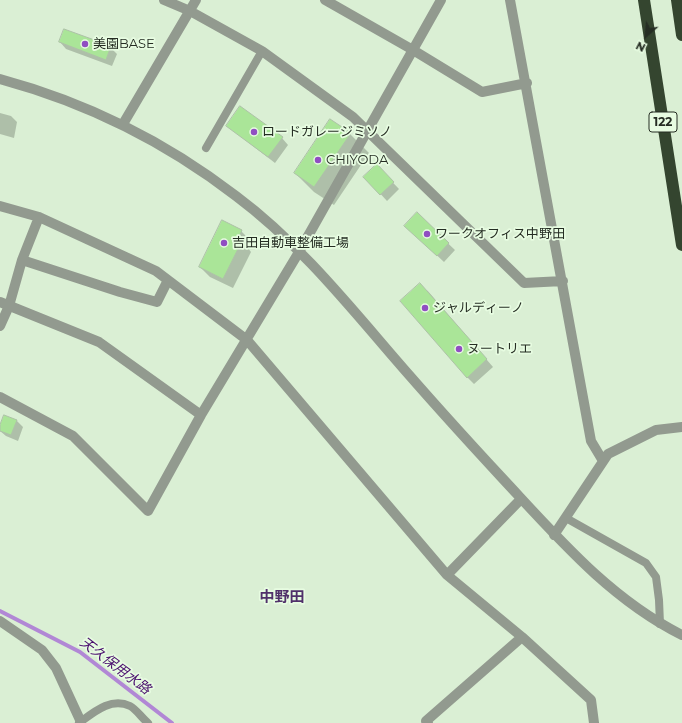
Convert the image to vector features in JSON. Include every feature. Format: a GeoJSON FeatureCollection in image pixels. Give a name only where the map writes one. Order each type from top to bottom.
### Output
{"type":"FeatureCollection","features":[{"type":"Feature","properties":{"kind":"highway","name":"122"},"geometry":{"type":"LineString","coordinates":[[644,0],[682,245]]}},
{"type":"Feature","properties":{"kind":"highway"},"geometry":{"type":"LineString","coordinates":[[677,0],[682,35]]}},
{"type":"Feature","properties":{"kind":"street"},"geometry":{"type":"LineString","coordinates":[[164,0],[190,11],[262,51],[353,117],[524,283],[563,281]]}},
{"type":"Feature","properties":{"kind":"street"},"geometry":{"type":"LineString","coordinates":[[123,124],[196,0]]}},
{"type":"Feature","properties":{"kind":"street"},"geometry":{"type":"LineString","coordinates":[[325,0],[339,3],[482,92],[527,83]]}},
{"type":"Feature","properties":{"kind":"street"},"geometry":{"type":"LineString","coordinates":[[0,397],[73,436],[148,511],[201,415],[300,252],[441,0]]}},
{"type":"Feature","properties":{"kind":"street"},"geometry":{"type":"LineString","coordinates":[[510,0],[527,83],[591,441],[603,461]]}},
{"type":"Feature","properties":{"kind":"street"},"geometry":{"type":"LineString","coordinates":[[0,79],[86,109],[123,124],[202,171],[237,196],[300,252],[343,298],[444,415],[554,535],[589,570],[633,606],[660,624],[682,635]]}},
{"type":"Feature","properties":{"kind":"street"},"geometry":{"type":"LineString","coordinates":[[0,206],[39,217],[156,270],[247,340],[447,575],[522,637],[591,700],[594,723]]}},
{"type":"Feature","properties":{"kind":"street"},"geometry":{"type":"LineString","coordinates":[[0,326],[4,304],[39,217]]}},
{"type":"Feature","properties":{"kind":"street"},"geometry":{"type":"LineString","coordinates":[[22,260],[120,292],[157,302],[168,280]]}},
{"type":"Feature","properties":{"kind":"street"},"geometry":{"type":"LineString","coordinates":[[4,304],[99,342],[201,415]]}},
{"type":"Feature","properties":{"kind":"street"},"geometry":{"type":"LineString","coordinates":[[554,535],[608,454],[656,430],[682,427]]}},
{"type":"Feature","properties":{"kind":"street"},"geometry":{"type":"LineString","coordinates":[[447,575],[521,499]]}},
{"type":"Feature","properties":{"kind":"street"},"geometry":{"type":"LineString","coordinates":[[0,621],[42,650],[56,668],[80,722]]}},
{"type":"Feature","properties":{"kind":"street"},"geometry":{"type":"LineString","coordinates":[[428,723],[426,721],[522,637]]}},
{"type":"Feature","properties":{"kind":"lane"},"geometry":{"type":"LineString","coordinates":[[206,148],[262,51]]}},
{"type":"Feature","properties":{"kind":"lane"},"geometry":{"type":"LineString","coordinates":[[566,518],[646,563],[656,577],[660,624]]}},
{"type":"Feature","properties":{"kind":"lane"},"geometry":{"type":"LineString","coordinates":[[80,722],[100,708],[112,704],[122,703],[131,706],[148,723]]}},
{"type":"Feature","properties":{"kind":"building","name":"美園BASE"},"geometry":{"type":"Polygon","coordinates":[[[64,29],[111,46],[106,60],[59,42],[64,29]]]}},
{"type":"Feature","properties":{"kind":"building","name":"ロードガレージミソノ"},"geometry":{"type":"Polygon","coordinates":[[[240,106],[283,137],[268,157],[226,126],[240,106]]]}},
{"type":"Feature","properties":{"kind":"building"},"geometry":{"type":"Polygon","coordinates":[[[330,119],[351,133],[314,187],[294,173],[330,119]]]}},
{"type":"Feature","properties":{"kind":"building"},"geometry":{"type":"Polygon","coordinates":[[[377,164],[394,182],[380,195],[363,177],[377,164]]]}},
{"type":"Feature","properties":{"kind":"building","name":"ワークオフィス中野田"},"geometry":{"type":"Polygon","coordinates":[[[417,212],[449,243],[437,256],[404,226],[417,212]]]}},
{"type":"Feature","properties":{"kind":"building"},"geometry":{"type":"Polygon","coordinates":[[[222,220],[242,230],[238,239],[242,241],[223,279],[199,267],[222,220]]]}},
{"type":"Feature","properties":{"kind":"building"},"geometry":{"type":"Polygon","coordinates":[[[420,283],[487,359],[467,378],[400,301],[420,283]]]}},
{"type":"Feature","properties":{"kind":"building"},"geometry":{"type":"Polygon","coordinates":[[[4,415],[17,420],[11,435],[0,431],[0,425],[4,415]]]}},
{"type":"Feature","properties":{"kind":"waterway","name":"天久保用水路"},"geometry":{"type":"LineString","coordinates":[[0,611],[80,652],[172,723]]}},
{"type":"Feature","properties":{"kind":"place","name":"美園BASE"},"geometry":{"type":"Point","coordinates":[85,44]}},
{"type":"Feature","properties":{"kind":"place","name":"ロードガレージミソノ"},"geometry":{"type":"Point","coordinates":[254,132]}},
{"type":"Feature","properties":{"kind":"place","name":"CHIYODA"},"geometry":{"type":"Point","coordinates":[318,160]}},
{"type":"Feature","properties":{"kind":"place","name":"ワークオフィス中野田"},"geometry":{"type":"Point","coordinates":[427,234]}},
{"type":"Feature","properties":{"kind":"place","name":"吉田自動車整備工場"},"geometry":{"type":"Point","coordinates":[224,243]}},
{"type":"Feature","properties":{"kind":"place","name":"ジャルディーノ"},"geometry":{"type":"Point","coordinates":[425,308]}},
{"type":"Feature","properties":{"kind":"place","name":"ヌートリエ"},"geometry":{"type":"Point","coordinates":[459,349]}},
{"type":"Feature","properties":{"kind":"district","name":"中野田"},"geometry":{"type":"Point","coordinates":[282,598]}}]}
